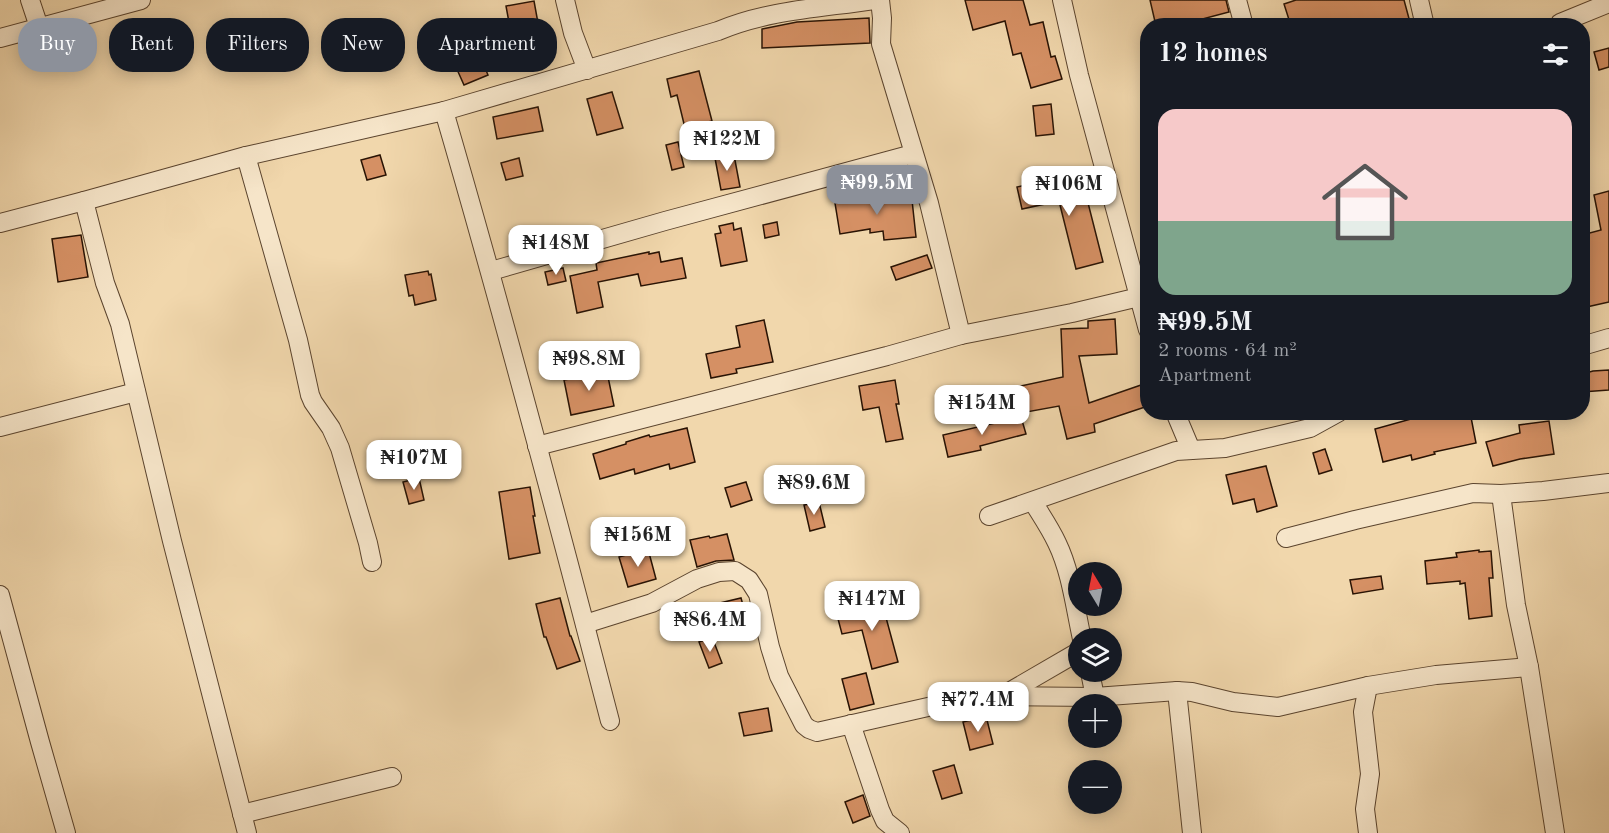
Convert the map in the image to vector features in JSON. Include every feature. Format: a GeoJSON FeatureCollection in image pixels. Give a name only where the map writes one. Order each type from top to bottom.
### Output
{"type":"FeatureCollection","features":[{"type":"Feature","properties":{"kind":"street"},"geometry":{"type":"LineString","coordinates":[[30,0],[36,18]]}},
{"type":"Feature","properties":{"kind":"street"},"geometry":{"type":"LineString","coordinates":[[73,18],[141,0]]}},
{"type":"Feature","properties":{"kind":"street"},"geometry":{"type":"LineString","coordinates":[[565,0],[573,33],[587,70]]}},
{"type":"Feature","properties":{"kind":"street"},"geometry":{"type":"LineString","coordinates":[[0,223],[246,156],[444,111],[718,31],[758,17],[874,0]]}},
{"type":"Feature","properties":{"kind":"street"},"geometry":{"type":"LineString","coordinates":[[880,0],[881,44],[929,203],[961,335]]}},
{"type":"Feature","properties":{"kind":"street"},"geometry":{"type":"LineString","coordinates":[[1062,0],[1078,75],[1140,301]]}},
{"type":"Feature","properties":{"kind":"street"},"geometry":{"type":"LineString","coordinates":[[1237,0],[1242,18]]}},
{"type":"Feature","properties":{"kind":"street"},"geometry":{"type":"LineString","coordinates":[[1419,0],[1423,18]]}},
{"type":"Feature","properties":{"kind":"street"},"geometry":{"type":"LineString","coordinates":[[1571,18],[1609,3]]}},
{"type":"Feature","properties":{"kind":"street"},"geometry":{"type":"LineString","coordinates":[[0,38],[18,33]]}},
{"type":"Feature","properties":{"kind":"street"},"geometry":{"type":"LineString","coordinates":[[444,111],[490,271],[610,721]]}},
{"type":"Feature","properties":{"kind":"street"},"geometry":{"type":"LineString","coordinates":[[490,271],[913,154]]}},
{"type":"Feature","properties":{"kind":"street"},"geometry":{"type":"LineString","coordinates":[[246,156],[298,340],[310,395],[331,428],[340,448],[372,562]]}},
{"type":"Feature","properties":{"kind":"street"},"geometry":{"type":"LineString","coordinates":[[84,201],[105,283],[120,324],[246,833]]}},
{"type":"Feature","properties":{"kind":"street"},"geometry":{"type":"LineString","coordinates":[[537,446],[961,335],[1139,297]]}},
{"type":"Feature","properties":{"kind":"street"},"geometry":{"type":"LineString","coordinates":[[1590,344],[1609,338]]}},
{"type":"Feature","properties":{"kind":"street"},"geometry":{"type":"LineString","coordinates":[[0,427],[136,392]]}},
{"type":"Feature","properties":{"kind":"street"},"geometry":{"type":"LineString","coordinates":[[1178,420],[1191,450]]}},
{"type":"Feature","properties":{"kind":"street"},"geometry":{"type":"LineString","coordinates":[[989,516],[1176,451],[1225,448],[1310,428],[1324,420]]}},
{"type":"Feature","properties":{"kind":"street"},"geometry":{"type":"LineString","coordinates":[[1286,538],[1473,493],[1500,494],[1609,483]]}},
{"type":"Feature","properties":{"kind":"street"},"geometry":{"type":"LineString","coordinates":[[1500,494],[1516,605],[1529,667],[1555,833]]}},
{"type":"Feature","properties":{"kind":"street"},"geometry":{"type":"LineString","coordinates":[[1033,502],[1057,542],[1063,557],[1080,628]]}},
{"type":"Feature","properties":{"kind":"street"},"geometry":{"type":"LineString","coordinates":[[585,624],[652,603],[697,579],[735,571],[749,580],[758,594],[779,676],[804,724],[809,729],[817,732],[959,700],[1004,695],[1068,697]]}},
{"type":"Feature","properties":{"kind":"street"},"geometry":{"type":"LineString","coordinates":[[0,595],[66,833]]}},
{"type":"Feature","properties":{"kind":"street"},"geometry":{"type":"LineString","coordinates":[[1004,695],[1068,658]]}},
{"type":"Feature","properties":{"kind":"street"},"geometry":{"type":"LineString","coordinates":[[1122,695],[1192,692],[1233,702],[1278,707],[1368,686],[1436,675],[1529,667]]}},
{"type":"Feature","properties":{"kind":"street"},"geometry":{"type":"LineString","coordinates":[[1368,686],[1363,707],[1370,774],[1365,809],[1368,833]]}},
{"type":"Feature","properties":{"kind":"street"},"geometry":{"type":"LineString","coordinates":[[1177,691],[1192,833]]}},
{"type":"Feature","properties":{"kind":"street"},"geometry":{"type":"LineString","coordinates":[[851,724],[880,810],[885,821],[900,833]]}},
{"type":"Feature","properties":{"kind":"street"},"geometry":{"type":"LineString","coordinates":[[242,814],[392,777]]}},
{"type":"Feature","properties":{"kind":"building"},"geometry":{"type":"Polygon","coordinates":[[[965,0],[1023,0],[1030,25],[1043,22],[1051,57],[1055,56],[1062,79],[1031,88],[1021,53],[1013,55],[1005,21],[973,30],[965,0]]]}},
{"type":"Feature","properties":{"kind":"building"},"geometry":{"type":"Polygon","coordinates":[[[1150,0],[1226,0],[1229,12],[1206,18],[1154,18],[1150,0]]]}},
{"type":"Feature","properties":{"kind":"building"},"geometry":{"type":"Polygon","coordinates":[[[1296,0],[1404,0],[1409,18],[1288,18],[1284,4],[1296,0]]]}},
{"type":"Feature","properties":{"kind":"building"},"geometry":{"type":"Polygon","coordinates":[[[534,1],[537,18],[508,18],[506,6],[534,1]]]}},
{"type":"Feature","properties":{"kind":"building"},"geometry":{"type":"Polygon","coordinates":[[[869,18],[870,43],[762,48],[762,29],[797,22],[869,18]]]}},
{"type":"Feature","properties":{"kind":"building"},"geometry":{"type":"Polygon","coordinates":[[[1609,48],[1609,67],[1599,70],[1594,52],[1609,48]]]}},
{"type":"Feature","properties":{"kind":"building"},"geometry":{"type":"Polygon","coordinates":[[[699,71],[712,121],[685,128],[677,95],[671,97],[667,79],[699,71]]]}},
{"type":"Feature","properties":{"kind":"building"},"geometry":{"type":"Polygon","coordinates":[[[458,72],[487,72],[488,75],[464,85],[458,72]]]}},
{"type":"Feature","properties":{"kind":"building"},"geometry":{"type":"Polygon","coordinates":[[[612,92],[623,128],[597,135],[587,99],[612,92]]]}},
{"type":"Feature","properties":{"kind":"building"},"geometry":{"type":"Polygon","coordinates":[[[1051,104],[1054,134],[1036,136],[1033,106],[1051,104]]]}},
{"type":"Feature","properties":{"kind":"building"},"geometry":{"type":"Polygon","coordinates":[[[538,107],[543,131],[497,139],[493,117],[538,107]]]}},
{"type":"Feature","properties":{"kind":"building"},"geometry":{"type":"Polygon","coordinates":[[[678,142],[684,167],[672,170],[666,145],[678,142]]]}},
{"type":"Feature","properties":{"kind":"building"},"geometry":{"type":"Polygon","coordinates":[[[380,155],[386,175],[367,180],[361,160],[380,155]]]}},
{"type":"Feature","properties":{"kind":"building"},"geometry":{"type":"Polygon","coordinates":[[[734,155],[740,187],[721,190],[715,158],[734,155]]]}},
{"type":"Feature","properties":{"kind":"building"},"geometry":{"type":"Polygon","coordinates":[[[519,158],[523,176],[506,180],[501,163],[519,158]]]}},
{"type":"Feature","properties":{"kind":"building"},"geometry":{"type":"Polygon","coordinates":[[[1048,180],[1050,190],[1087,181],[1090,194],[1086,195],[1103,262],[1076,269],[1059,201],[1022,209],[1017,187],[1048,180]]]}},
{"type":"Feature","properties":{"kind":"building"},"geometry":{"type":"Polygon","coordinates":[[[891,191],[892,201],[912,200],[916,237],[884,240],[883,231],[870,233],[870,229],[840,234],[835,203],[867,197],[866,194],[891,191]]]}},
{"type":"Feature","properties":{"kind":"building"},"geometry":{"type":"Polygon","coordinates":[[[1609,191],[1609,302],[1590,306],[1590,233],[1601,230],[1594,195],[1609,191]]]}},
{"type":"Feature","properties":{"kind":"building"},"geometry":{"type":"Polygon","coordinates":[[[777,222],[779,235],[765,238],[763,225],[777,222]]]}},
{"type":"Feature","properties":{"kind":"building"},"geometry":{"type":"Polygon","coordinates":[[[733,223],[734,230],[741,228],[747,261],[721,266],[715,234],[721,233],[719,226],[733,223]]]}},
{"type":"Feature","properties":{"kind":"building"},"geometry":{"type":"Polygon","coordinates":[[[81,235],[88,277],[58,282],[52,239],[81,235]]]}},
{"type":"Feature","properties":{"kind":"building"},"geometry":{"type":"Polygon","coordinates":[[[649,252],[649,254],[659,252],[661,262],[682,258],[686,278],[641,286],[638,274],[598,282],[603,307],[577,313],[570,276],[597,270],[596,263],[649,252]]]}},
{"type":"Feature","properties":{"kind":"building"},"geometry":{"type":"Polygon","coordinates":[[[927,255],[932,268],[896,280],[891,267],[927,255]]]}},
{"type":"Feature","properties":{"kind":"building"},"geometry":{"type":"Polygon","coordinates":[[[563,268],[566,281],[548,285],[545,272],[563,268]]]}},
{"type":"Feature","properties":{"kind":"building"},"geometry":{"type":"Polygon","coordinates":[[[428,271],[429,275],[431,274],[436,300],[415,305],[413,295],[409,296],[405,275],[428,271]]]}},
{"type":"Feature","properties":{"kind":"building"},"geometry":{"type":"Polygon","coordinates":[[[1115,319],[1117,354],[1079,356],[1089,403],[1140,385],[1140,409],[1094,424],[1095,432],[1067,439],[1059,406],[1021,413],[1016,387],[1063,377],[1061,329],[1088,328],[1088,321],[1115,319]]]}},
{"type":"Feature","properties":{"kind":"building"},"geometry":{"type":"Polygon","coordinates":[[[764,320],[773,362],[736,369],[737,373],[711,378],[706,354],[740,347],[736,326],[764,320]]]}},
{"type":"Feature","properties":{"kind":"building"},"geometry":{"type":"Polygon","coordinates":[[[606,367],[614,406],[571,415],[564,380],[586,376],[585,371],[606,367]]]}},
{"type":"Feature","properties":{"kind":"building"},"geometry":{"type":"Polygon","coordinates":[[[1609,370],[1609,390],[1590,391],[1590,372],[1609,370]]]}},
{"type":"Feature","properties":{"kind":"building"},"geometry":{"type":"Polygon","coordinates":[[[895,380],[899,404],[896,404],[903,439],[886,442],[879,407],[863,410],[859,386],[895,380]]]}},
{"type":"Feature","properties":{"kind":"building"},"geometry":{"type":"Polygon","coordinates":[[[1021,417],[1026,434],[980,446],[981,450],[948,457],[943,435],[1021,417]]]}},
{"type":"Feature","properties":{"kind":"building"},"geometry":{"type":"Polygon","coordinates":[[[1407,420],[1472,420],[1476,443],[1434,452],[1435,454],[1412,460],[1411,455],[1383,462],[1375,429],[1407,420]]]}},
{"type":"Feature","properties":{"kind":"building"},"geometry":{"type":"Polygon","coordinates":[[[1549,421],[1554,454],[1493,466],[1486,442],[1520,433],[1519,425],[1549,421]]]}},
{"type":"Feature","properties":{"kind":"building"},"geometry":{"type":"Polygon","coordinates":[[[687,428],[695,462],[670,469],[669,464],[635,474],[634,469],[600,479],[593,454],[649,435],[650,437],[687,428]]]}},
{"type":"Feature","properties":{"kind":"building"},"geometry":{"type":"Polygon","coordinates":[[[1325,449],[1332,470],[1319,474],[1313,453],[1325,449]]]}},
{"type":"Feature","properties":{"kind":"building"},"geometry":{"type":"Polygon","coordinates":[[[1266,466],[1277,506],[1257,512],[1254,499],[1233,504],[1226,475],[1266,466]]]}},
{"type":"Feature","properties":{"kind":"building"},"geometry":{"type":"Polygon","coordinates":[[[419,478],[424,500],[409,504],[403,482],[419,478]]]}},
{"type":"Feature","properties":{"kind":"building"},"geometry":{"type":"Polygon","coordinates":[[[746,482],[752,500],[731,507],[725,488],[746,482]]]}},
{"type":"Feature","properties":{"kind":"building"},"geometry":{"type":"Polygon","coordinates":[[[530,487],[540,553],[509,559],[499,492],[530,487]]]}},
{"type":"Feature","properties":{"kind":"building"},"geometry":{"type":"Polygon","coordinates":[[[819,502],[825,527],[810,531],[804,505],[819,502]]]}},
{"type":"Feature","properties":{"kind":"building"},"geometry":{"type":"Polygon","coordinates":[[[727,534],[734,560],[716,561],[697,567],[690,540],[727,534]]]}},
{"type":"Feature","properties":{"kind":"building"},"geometry":{"type":"Polygon","coordinates":[[[648,549],[656,579],[628,587],[619,557],[648,549]]]}},
{"type":"Feature","properties":{"kind":"building"},"geometry":{"type":"Polygon","coordinates":[[[1479,550],[1479,552],[1491,551],[1493,578],[1489,578],[1492,616],[1469,619],[1465,583],[1460,584],[1460,581],[1427,584],[1425,561],[1457,557],[1456,553],[1479,550]]]}},
{"type":"Feature","properties":{"kind":"building"},"geometry":{"type":"Polygon","coordinates":[[[1381,576],[1383,589],[1353,594],[1350,580],[1381,576]]]}},
{"type":"Feature","properties":{"kind":"building"},"geometry":{"type":"Polygon","coordinates":[[[560,598],[570,636],[580,661],[557,669],[546,637],[544,637],[536,604],[560,598]]]}},
{"type":"Feature","properties":{"kind":"building"},"geometry":{"type":"Polygon","coordinates":[[[741,598],[748,623],[713,632],[707,606],[741,598]]]}},
{"type":"Feature","properties":{"kind":"building"},"geometry":{"type":"Polygon","coordinates":[[[881,599],[898,662],[872,669],[862,630],[842,634],[837,615],[857,610],[856,606],[881,599]]]}},
{"type":"Feature","properties":{"kind":"building"},"geometry":{"type":"Polygon","coordinates":[[[712,637],[722,663],[709,668],[699,642],[712,637]]]}},
{"type":"Feature","properties":{"kind":"building"},"geometry":{"type":"Polygon","coordinates":[[[866,673],[874,704],[850,710],[842,679],[866,673]]]}},
{"type":"Feature","properties":{"kind":"building"},"geometry":{"type":"Polygon","coordinates":[[[768,708],[772,731],[744,736],[739,713],[768,708]]]}},
{"type":"Feature","properties":{"kind":"building"},"geometry":{"type":"Polygon","coordinates":[[[986,716],[993,744],[970,750],[963,722],[986,716]]]}},
{"type":"Feature","properties":{"kind":"building"},"geometry":{"type":"Polygon","coordinates":[[[954,765],[962,793],[942,799],[933,771],[954,765]]]}},
{"type":"Feature","properties":{"kind":"building"},"geometry":{"type":"Polygon","coordinates":[[[863,795],[870,816],[853,823],[845,802],[863,795]]]}}]}
